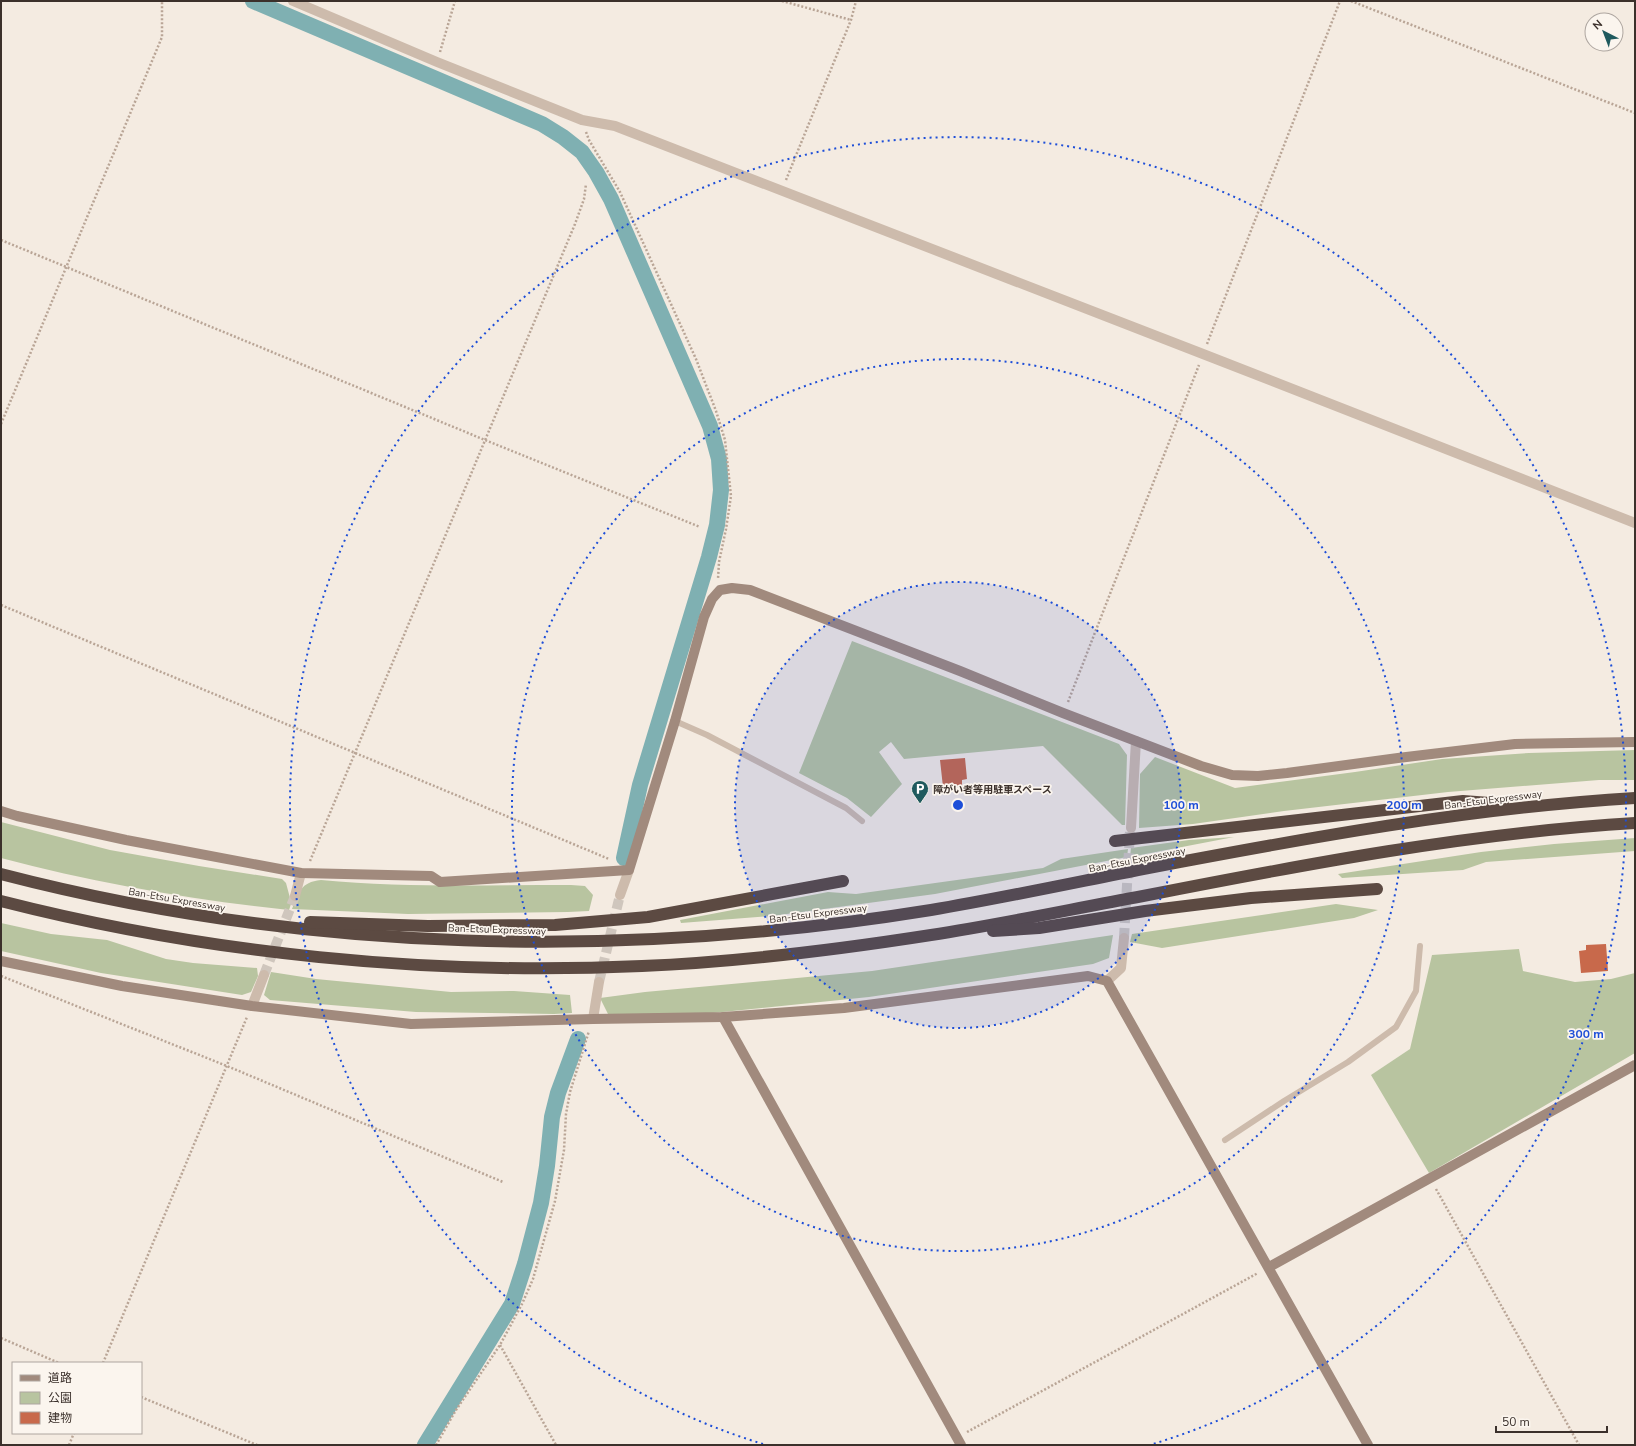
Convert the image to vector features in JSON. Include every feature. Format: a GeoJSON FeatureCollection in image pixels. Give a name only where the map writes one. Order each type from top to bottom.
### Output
{"type":"FeatureCollection","features":[{"type":"Feature","properties":{"kind":"highway","name":"Ban-Etsu Expressway"},"geometry":{"type":"LineString","coordinates":[[1,874],[93,896],[233,921],[348,934],[555,943],[644,940],[736,934],[827,924],[929,910],[1374,828],[1532,806],[1635,798]]}},
{"type":"Feature","properties":{"kind":"highway"},"geometry":{"type":"LineString","coordinates":[[1115,841],[1463,801],[1532,806]]}},
{"type":"Feature","properties":{"kind":"highway"},"geometry":{"type":"LineString","coordinates":[[1,901],[112,925],[226,946],[343,959],[422,965],[549,968],[642,966],[731,960],[830,950],[934,935],[1395,850],[1468,839],[1578,827],[1635,823]]}},
{"type":"Feature","properties":{"kind":"highway"},"geometry":{"type":"LineString","coordinates":[[233,921],[428,926],[555,925],[648,917],[843,881]]}},
{"type":"Feature","properties":{"kind":"highway"},"geometry":{"type":"LineString","coordinates":[[934,935],[1039,928],[1145,911],[1251,898],[1377,889]]}},
{"type":"Feature","properties":{"kind":"street"},"geometry":{"type":"LineString","coordinates":[[293,1],[582,120],[615,126],[782,190],[1635,524]]}},
{"type":"Feature","properties":{"kind":"street"},"geometry":{"type":"LineString","coordinates":[[620,895],[675,721],[704,617],[712,599],[720,590],[732,588],[750,590],[1201,766],[1232,775],[1258,776],[1500,746],[1592,742],[1635,742]]}},
{"type":"Feature","properties":{"kind":"street"},"geometry":{"type":"LineString","coordinates":[[1131,828],[1136,740]]}},
{"type":"Feature","properties":{"kind":"street"},"geometry":{"type":"LineString","coordinates":[[1,811],[17,816],[126,840],[302,873],[431,876],[440,882],[618,872],[629,870]]}},
{"type":"Feature","properties":{"kind":"street"},"geometry":{"type":"LineString","coordinates":[[296,896],[302,873]]}},
{"type":"Feature","properties":{"kind":"street"},"geometry":{"type":"LineString","coordinates":[[1107,981],[1121,968],[1124,938]]}},
{"type":"Feature","properties":{"kind":"street"},"geometry":{"type":"LineString","coordinates":[[1,961],[122,986],[252,1006],[412,1024],[723,1017],[844,1008],[1088,976],[1107,981],[1368,1445]]}},
{"type":"Feature","properties":{"kind":"street"},"geometry":{"type":"LineString","coordinates":[[252,1006],[264,975]]}},
{"type":"Feature","properties":{"kind":"street"},"geometry":{"type":"LineString","coordinates":[[593,1019],[599,982]]}},
{"type":"Feature","properties":{"kind":"street"},"geometry":{"type":"LineString","coordinates":[[723,1017],[959,1441]]}},
{"type":"Feature","properties":{"kind":"street"},"geometry":{"type":"LineString","coordinates":[[1269,1267],[1635,1065]]}},
{"type":"Feature","properties":{"kind":"lane"},"geometry":{"type":"LineString","coordinates":[[675,721],[707,735],[839,804],[862,821]]}},
{"type":"Feature","properties":{"kind":"lane"},"geometry":{"type":"LineString","coordinates":[[1225,1140],[1284,1101],[1348,1062],[1396,1027],[1416,991],[1420,946]]}},
{"type":"Feature","properties":{"kind":"path"},"geometry":{"type":"LineString","coordinates":[[1,424],[162,37],[162,1]]}},
{"type":"Feature","properties":{"kind":"path"},"geometry":{"type":"LineString","coordinates":[[438,62],[455,1]]}},
{"type":"Feature","properties":{"kind":"path"},"geometry":{"type":"LineString","coordinates":[[782,1],[851,20]]}},
{"type":"Feature","properties":{"kind":"path"},"geometry":{"type":"LineString","coordinates":[[782,190],[851,20],[856,1]]}},
{"type":"Feature","properties":{"kind":"path"},"geometry":{"type":"LineString","coordinates":[[1351,1],[1635,113]]}},
{"type":"Feature","properties":{"kind":"path"},"geometry":{"type":"LineString","coordinates":[[582,120],[589,140],[620,192],[693,352],[716,411],[725,440],[731,496],[726,529],[718,562],[720,590]]}},
{"type":"Feature","properties":{"kind":"path"},"geometry":{"type":"LineString","coordinates":[[302,873],[312,859],[575,224],[584,199],[586,184]]}},
{"type":"Feature","properties":{"kind":"path"},"geometry":{"type":"LineString","coordinates":[[1,240],[700,527]]}},
{"type":"Feature","properties":{"kind":"path"},"geometry":{"type":"LineString","coordinates":[[1,605],[608,858],[618,872]]}},
{"type":"Feature","properties":{"kind":"path"},"geometry":{"type":"LineString","coordinates":[[1,976],[227,1066],[503,1182]]}},
{"type":"Feature","properties":{"kind":"path"},"geometry":{"type":"LineString","coordinates":[[104,1362],[252,1006]]}},
{"type":"Feature","properties":{"kind":"path"},"geometry":{"type":"LineString","coordinates":[[436,1445],[456,1410],[500,1345],[522,1304],[533,1279],[555,1201],[564,1150],[566,1114],[570,1092],[593,1019]]}},
{"type":"Feature","properties":{"kind":"path"},"geometry":{"type":"LineString","coordinates":[[1430,1179],[1579,1445]]}},
{"type":"Feature","properties":{"kind":"path"},"geometry":{"type":"LineString","coordinates":[[959,1441],[1269,1267]]}},
{"type":"Feature","properties":{"kind":"path"},"geometry":{"type":"LineString","coordinates":[[1,1338],[57,1362]]}},
{"type":"Feature","properties":{"kind":"path"},"geometry":{"type":"LineString","coordinates":[[500,1345],[556,1445]]}},
{"type":"Feature","properties":{"kind":"path"},"geometry":{"type":"LineString","coordinates":[[142,1397],[257,1445]]}},
{"type":"Feature","properties":{"kind":"path"},"geometry":{"type":"LineString","coordinates":[[69,1445],[74,1434]]}},
{"type":"Feature","properties":{"kind":"green space"},"geometry":{"type":"Polygon","coordinates":[[[852,641],[1119,744],[1127,755],[1125,825],[1122,825],[1043,746],[904,759],[891,742],[879,752],[902,784],[871,817],[847,798],[799,773],[852,641]]]}},
{"type":"Feature","properties":{"kind":"green space"},"geometry":{"type":"Polygon","coordinates":[[[1635,750],[1635,780],[1599,780],[1448,792],[1284,811],[1193,824],[1139,828],[1140,774],[1155,757],[1235,788],[1442,759],[1529,753],[1635,750]]]}},
{"type":"Feature","properties":{"kind":"green space"},"geometry":{"type":"Polygon","coordinates":[[[1,822],[110,850],[282,879],[286,883],[290,898],[293,898],[289,910],[216,901],[108,883],[1,858],[1,822]]]}},
{"type":"Feature","properties":{"kind":"green space"},"geometry":{"type":"Polygon","coordinates":[[[1234,837],[1130,857],[1131,848],[1189,840],[1234,837]]]}},
{"type":"Feature","properties":{"kind":"green space"},"geometry":{"type":"Polygon","coordinates":[[[1635,838],[1635,851],[1486,862],[1463,870],[1342,878],[1338,874],[1481,852],[1554,844],[1635,838]]]}},
{"type":"Feature","properties":{"kind":"green space"},"geometry":{"type":"Polygon","coordinates":[[[1128,849],[1127,857],[935,894],[772,916],[681,923],[680,920],[828,892],[856,894],[1043,868],[1061,859],[1128,849]]]}},
{"type":"Feature","properties":{"kind":"green space"},"geometry":{"type":"Polygon","coordinates":[[[321,880],[352,883],[414,885],[571,885],[585,886],[593,895],[589,911],[568,912],[408,914],[292,909],[301,889],[304,886],[314,881],[321,880]]]}},
{"type":"Feature","properties":{"kind":"green space"},"geometry":{"type":"Polygon","coordinates":[[[1336,904],[1378,910],[1354,918],[1162,948],[1130,942],[1132,934],[1336,904]]]}},
{"type":"Feature","properties":{"kind":"green space"},"geometry":{"type":"Polygon","coordinates":[[[1,923],[51,934],[107,940],[166,959],[193,963],[257,968],[258,976],[251,992],[242,995],[101,973],[1,951],[1,923]]]}},
{"type":"Feature","properties":{"kind":"green space"},"geometry":{"type":"Polygon","coordinates":[[[1113,935],[1109,958],[1093,964],[869,997],[654,1019],[608,1014],[600,998],[645,992],[872,971],[1113,935]]]}},
{"type":"Feature","properties":{"kind":"green space"},"geometry":{"type":"Polygon","coordinates":[[[1519,949],[1523,971],[1575,982],[1611,979],[1635,973],[1635,1053],[1429,1173],[1371,1075],[1410,1049],[1432,955],[1519,949]]]}},
{"type":"Feature","properties":{"kind":"green space"},"geometry":{"type":"Polygon","coordinates":[[[271,972],[316,979],[451,992],[514,991],[570,995],[572,1013],[416,1012],[270,1000],[264,995],[271,972]]]}},
{"type":"Feature","properties":{"kind":"building"},"geometry":{"type":"Polygon","coordinates":[[[965,758],[967,779],[962,780],[962,785],[943,787],[940,760],[965,758]]]}},
{"type":"Feature","properties":{"kind":"building"},"geometry":{"type":"Polygon","coordinates":[[[1606,944],[1608,971],[1581,973],[1579,951],[1586,950],[1586,945],[1606,944]]]}},
{"type":"Feature","properties":{"kind":"waterway"},"geometry":{"type":"LineString","coordinates":[[253,1],[542,124],[563,137],[582,152],[596,172],[611,199],[710,426],[719,459],[721,490],[717,525],[709,557],[640,785],[624,858]]}},
{"type":"Feature","properties":{"kind":"waterway"},"geometry":{"type":"LineString","coordinates":[[425,1445],[512,1304],[525,1264],[541,1203],[547,1166],[552,1117],[558,1093],[578,1039]]}},
{"type":"Feature","properties":{"kind":"tunnel"},"geometry":{"type":"LineString","coordinates":[[1124,938],[1130,832]]}},
{"type":"Feature","properties":{"kind":"tunnel"},"geometry":{"type":"LineString","coordinates":[[599,982],[620,895]]}},
{"type":"Feature","properties":{"kind":"tunnel"},"geometry":{"type":"LineString","coordinates":[[264,975],[295,896]]}},
{"type":"Feature","properties":{"kind":"place","name":"障がい者等用駐車スペース"},"geometry":{"type":"Point","coordinates":[920,804]}}]}
